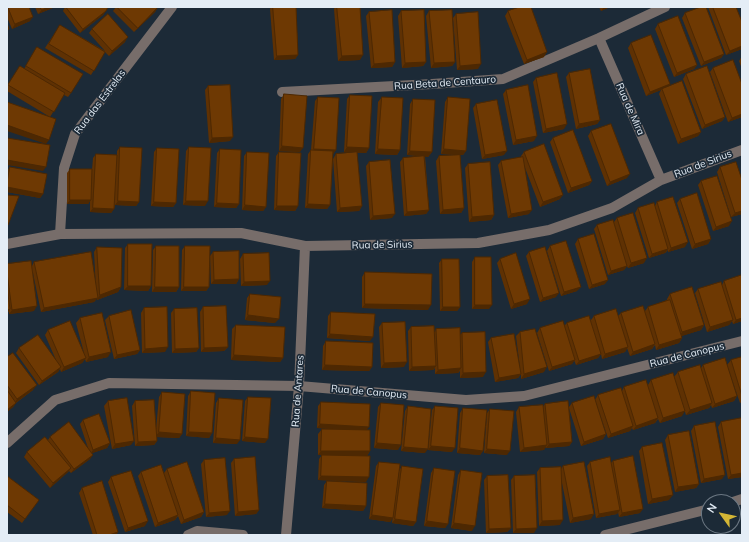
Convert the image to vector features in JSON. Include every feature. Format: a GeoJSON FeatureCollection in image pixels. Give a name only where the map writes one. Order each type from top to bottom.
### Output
{"type":"FeatureCollection","features":[{"type":"Feature","properties":{"kind":"street","name":"Rua das Estrelas"},"geometry":{"type":"LineString","coordinates":[[60,234],[64,168],[75,134],[172,7]]}},
{"type":"Feature","properties":{"kind":"street","name":"Rua Beta de Centauro"},"geometry":{"type":"LineString","coordinates":[[282,92],[424,85],[503,79],[599,38],[665,7]]}},
{"type":"Feature","properties":{"kind":"street","name":"Rua de Mira"},"geometry":{"type":"LineString","coordinates":[[599,38],[661,180]]}},
{"type":"Feature","properties":{"kind":"street","name":"Rua de Sirius"},"geometry":{"type":"LineString","coordinates":[[7,244],[60,234],[241,233],[305,246],[478,243],[549,230],[612,208],[661,180],[742,150]]}},
{"type":"Feature","properties":{"kind":"street","name":"Rua de Antares"},"geometry":{"type":"LineString","coordinates":[[286,535],[299,386],[305,246]]}},
{"type":"Feature","properties":{"kind":"street","name":"Rua de Canopus"},"geometry":{"type":"LineString","coordinates":[[7,443],[55,400],[109,383],[299,386],[466,400],[524,396],[742,341]]}},
{"type":"Feature","properties":{"kind":"street"},"geometry":{"type":"LineString","coordinates":[[605,535],[701,511]]}},
{"type":"Feature","properties":{"kind":"street"},"geometry":{"type":"LineString","coordinates":[[188,535],[197,531],[243,535]]}},
{"type":"Feature","properties":{"kind":"building"},"geometry":{"type":"Polygon","coordinates":[[[8,7],[29,7],[33,17],[15,24],[8,7]]]}},
{"type":"Feature","properties":{"kind":"building"},"geometry":{"type":"Polygon","coordinates":[[[40,7],[48,7],[42,10],[40,7]]]}},
{"type":"Feature","properties":{"kind":"building"},"geometry":{"type":"Polygon","coordinates":[[[66,7],[108,7],[106,11],[83,29],[66,7]]]}},
{"type":"Feature","properties":{"kind":"building"},"geometry":{"type":"Polygon","coordinates":[[[117,7],[158,7],[138,28],[117,7]]]}},
{"type":"Feature","properties":{"kind":"building"},"geometry":{"type":"Polygon","coordinates":[[[273,7],[296,7],[298,55],[277,56],[273,7]]]}},
{"type":"Feature","properties":{"kind":"building"},"geometry":{"type":"Polygon","coordinates":[[[337,7],[360,7],[363,55],[342,56],[337,7]]]}},
{"type":"Feature","properties":{"kind":"building"},"geometry":{"type":"Polygon","coordinates":[[[520,7],[531,7],[547,52],[527,60],[508,11],[520,7]]]}},
{"type":"Feature","properties":{"kind":"building"},"geometry":{"type":"Polygon","coordinates":[[[701,7],[706,7],[724,54],[704,62],[685,13],[701,7]]]}},
{"type":"Feature","properties":{"kind":"building"},"geometry":{"type":"Polygon","coordinates":[[[713,7],[736,7],[742,22],[742,46],[730,51],[713,7]]]}},
{"type":"Feature","properties":{"kind":"building"},"geometry":{"type":"Polygon","coordinates":[[[392,10],[395,62],[374,64],[369,12],[392,10]]]}},
{"type":"Feature","properties":{"kind":"building"},"geometry":{"type":"Polygon","coordinates":[[[424,10],[426,62],[405,63],[401,11],[424,10]]]}},
{"type":"Feature","properties":{"kind":"building"},"geometry":{"type":"Polygon","coordinates":[[[452,10],[455,62],[434,63],[429,11],[452,10]]]}},
{"type":"Feature","properties":{"kind":"building"},"geometry":{"type":"Polygon","coordinates":[[[478,12],[481,64],[460,66],[456,14],[478,12]]]}},
{"type":"Feature","properties":{"kind":"building"},"geometry":{"type":"Polygon","coordinates":[[[108,14],[128,37],[112,51],[92,29],[108,14]]]}},
{"type":"Feature","properties":{"kind":"building"},"geometry":{"type":"Polygon","coordinates":[[[678,16],[697,65],[677,73],[658,24],[678,16]]]}},
{"type":"Feature","properties":{"kind":"building"},"geometry":{"type":"Polygon","coordinates":[[[60,25],[105,52],[94,71],[49,44],[60,25]]]}},
{"type":"Feature","properties":{"kind":"building"},"geometry":{"type":"Polygon","coordinates":[[[651,35],[670,84],[650,92],[631,43],[651,35]]]}},
{"type":"Feature","properties":{"kind":"building"},"geometry":{"type":"Polygon","coordinates":[[[37,47],[83,74],[71,93],[26,66],[37,47]]]}},
{"type":"Feature","properties":{"kind":"building"},"geometry":{"type":"Polygon","coordinates":[[[733,60],[742,84],[742,114],[732,118],[713,68],[733,60]]]}},
{"type":"Feature","properties":{"kind":"building"},"geometry":{"type":"Polygon","coordinates":[[[20,66],[65,93],[54,112],[8,85],[20,66]]]}},
{"type":"Feature","properties":{"kind":"building"},"geometry":{"type":"Polygon","coordinates":[[[707,66],[725,117],[705,125],[686,74],[707,66]]]}},
{"type":"Feature","properties":{"kind":"building"},"geometry":{"type":"Polygon","coordinates":[[[590,69],[600,120],[579,124],[569,73],[590,69]]]}},
{"type":"Feature","properties":{"kind":"building"},"geometry":{"type":"Polygon","coordinates":[[[557,73],[567,124],[546,129],[536,78],[557,73]]]}},
{"type":"Feature","properties":{"kind":"building"},"geometry":{"type":"Polygon","coordinates":[[[682,81],[701,132],[681,139],[662,89],[682,81]]]}},
{"type":"Feature","properties":{"kind":"building"},"geometry":{"type":"Polygon","coordinates":[[[230,85],[233,137],[212,138],[208,86],[230,85]]]}},
{"type":"Feature","properties":{"kind":"building"},"geometry":{"type":"Polygon","coordinates":[[[528,85],[537,136],[516,140],[506,90],[528,85]]]}},
{"type":"Feature","properties":{"kind":"building"},"geometry":{"type":"Polygon","coordinates":[[[284,94],[307,96],[303,148],[282,146],[284,94]]]}},
{"type":"Feature","properties":{"kind":"building"},"geometry":{"type":"Polygon","coordinates":[[[350,95],[372,96],[369,148],[347,147],[350,95]]]}},
{"type":"Feature","properties":{"kind":"building"},"geometry":{"type":"Polygon","coordinates":[[[318,97],[339,98],[336,150],[314,149],[318,97]]]}},
{"type":"Feature","properties":{"kind":"building"},"geometry":{"type":"Polygon","coordinates":[[[382,97],[403,98],[400,150],[378,149],[382,97]]]}},
{"type":"Feature","properties":{"kind":"building"},"geometry":{"type":"Polygon","coordinates":[[[448,97],[470,99],[466,151],[444,149],[448,97]]]}},
{"type":"Feature","properties":{"kind":"building"},"geometry":{"type":"Polygon","coordinates":[[[413,99],[435,100],[432,152],[410,151],[413,99]]]}},
{"type":"Feature","properties":{"kind":"building"},"geometry":{"type":"Polygon","coordinates":[[[497,100],[507,151],[485,155],[476,104],[497,100]]]}},
{"type":"Feature","properties":{"kind":"building"},"geometry":{"type":"Polygon","coordinates":[[[7,102],[56,119],[49,140],[7,125],[7,102]]]}},
{"type":"Feature","properties":{"kind":"building"},"geometry":{"type":"Polygon","coordinates":[[[611,124],[630,174],[610,182],[591,131],[611,124]]]}},
{"type":"Feature","properties":{"kind":"building"},"geometry":{"type":"Polygon","coordinates":[[[573,130],[592,181],[571,188],[553,138],[573,130]]]}},
{"type":"Feature","properties":{"kind":"building"},"geometry":{"type":"Polygon","coordinates":[[[7,138],[50,145],[46,167],[7,160],[7,138]]]}},
{"type":"Feature","properties":{"kind":"building"},"geometry":{"type":"Polygon","coordinates":[[[544,144],[563,195],[543,202],[524,152],[544,144]]]}},
{"type":"Feature","properties":{"kind":"building"},"geometry":{"type":"Polygon","coordinates":[[[120,147],[142,148],[139,202],[118,201],[120,147]]]}},
{"type":"Feature","properties":{"kind":"building"},"geometry":{"type":"Polygon","coordinates":[[[189,147],[211,148],[208,201],[186,201],[189,147]]]}},
{"type":"Feature","properties":{"kind":"building"},"geometry":{"type":"Polygon","coordinates":[[[157,148],[179,149],[176,203],[154,202],[157,148]]]}},
{"type":"Feature","properties":{"kind":"building"},"geometry":{"type":"Polygon","coordinates":[[[220,149],[241,150],[239,204],[217,203],[220,149]]]}},
{"type":"Feature","properties":{"kind":"building"},"geometry":{"type":"Polygon","coordinates":[[[311,150],[333,151],[330,205],[308,204],[311,150]]]}},
{"type":"Feature","properties":{"kind":"building"},"geometry":{"type":"Polygon","coordinates":[[[247,152],[269,153],[266,207],[245,205],[247,152]]]}},
{"type":"Feature","properties":{"kind":"building"},"geometry":{"type":"Polygon","coordinates":[[[279,152],[301,153],[298,206],[277,206],[279,152]]]}},
{"type":"Feature","properties":{"kind":"building"},"geometry":{"type":"Polygon","coordinates":[[[357,152],[362,206],[340,208],[336,154],[357,152]]]}},
{"type":"Feature","properties":{"kind":"building"},"geometry":{"type":"Polygon","coordinates":[[[96,154],[117,155],[114,209],[93,208],[96,154]]]}},
{"type":"Feature","properties":{"kind":"building"},"geometry":{"type":"Polygon","coordinates":[[[460,155],[464,208],[443,210],[439,156],[460,155]]]}},
{"type":"Feature","properties":{"kind":"building"},"geometry":{"type":"Polygon","coordinates":[[[424,156],[429,210],[407,212],[403,158],[424,156]]]}},
{"type":"Feature","properties":{"kind":"building"},"geometry":{"type":"Polygon","coordinates":[[[523,157],[532,210],[511,214],[501,161],[523,157]]]}},
{"type":"Feature","properties":{"kind":"building"},"geometry":{"type":"Polygon","coordinates":[[[390,160],[395,214],[373,216],[369,162],[390,160]]]}},
{"type":"Feature","properties":{"kind":"building"},"geometry":{"type":"Polygon","coordinates":[[[490,162],[494,215],[472,217],[468,164],[490,162]]]}},
{"type":"Feature","properties":{"kind":"building"},"geometry":{"type":"Polygon","coordinates":[[[736,162],[742,180],[742,211],[735,213],[720,167],[736,162]]]}},
{"type":"Feature","properties":{"kind":"building"},"geometry":{"type":"Polygon","coordinates":[[[10,167],[47,174],[43,194],[7,187],[10,167]]]}},
{"type":"Feature","properties":{"kind":"building"},"geometry":{"type":"Polygon","coordinates":[[[70,169],[92,169],[91,200],[70,200],[70,169]]]}},
{"type":"Feature","properties":{"kind":"building"},"geometry":{"type":"Polygon","coordinates":[[[717,176],[732,221],[716,227],[701,181],[717,176]]]}},
{"type":"Feature","properties":{"kind":"building"},"geometry":{"type":"Polygon","coordinates":[[[697,193],[711,239],[695,244],[680,199],[697,193]]]}},
{"type":"Feature","properties":{"kind":"building"},"geometry":{"type":"Polygon","coordinates":[[[7,195],[19,196],[8,225],[7,225],[7,195]]]}},
{"type":"Feature","properties":{"kind":"building"},"geometry":{"type":"Polygon","coordinates":[[[673,197],[688,242],[671,248],[657,202],[673,197]]]}},
{"type":"Feature","properties":{"kind":"building"},"geometry":{"type":"Polygon","coordinates":[[[654,203],[668,249],[652,254],[638,208],[654,203]]]}},
{"type":"Feature","properties":{"kind":"building"},"geometry":{"type":"Polygon","coordinates":[[[633,213],[647,258],[631,263],[617,218],[633,213]]]}},
{"type":"Feature","properties":{"kind":"building"},"geometry":{"type":"Polygon","coordinates":[[[613,220],[627,266],[611,271],[597,225],[613,220]]]}},
{"type":"Feature","properties":{"kind":"building"},"geometry":{"type":"Polygon","coordinates":[[[594,234],[608,280],[592,285],[578,239],[594,234]]]}},
{"type":"Feature","properties":{"kind":"building"},"geometry":{"type":"Polygon","coordinates":[[[566,241],[581,287],[564,292],[550,246],[566,241]]]}},
{"type":"Feature","properties":{"kind":"building"},"geometry":{"type":"Polygon","coordinates":[[[128,244],[152,244],[151,286],[128,286],[128,244]]]}},
{"type":"Feature","properties":{"kind":"building"},"geometry":{"type":"Polygon","coordinates":[[[156,246],[179,246],[179,287],[155,287],[156,246]]]}},
{"type":"Feature","properties":{"kind":"building"},"geometry":{"type":"Polygon","coordinates":[[[185,246],[210,246],[209,287],[184,287],[185,246]]]}},
{"type":"Feature","properties":{"kind":"building"},"geometry":{"type":"Polygon","coordinates":[[[97,247],[122,248],[121,287],[100,295],[97,247]]]}},
{"type":"Feature","properties":{"kind":"building"},"geometry":{"type":"Polygon","coordinates":[[[545,247],[559,293],[543,298],[529,252],[545,247]]]}},
{"type":"Feature","properties":{"kind":"building"},"geometry":{"type":"Polygon","coordinates":[[[239,251],[239,279],[214,280],[213,252],[239,251]]]}},
{"type":"Feature","properties":{"kind":"building"},"geometry":{"type":"Polygon","coordinates":[[[91,252],[98,298],[44,308],[34,262],[91,252]]]}},
{"type":"Feature","properties":{"kind":"building"},"geometry":{"type":"Polygon","coordinates":[[[269,253],[270,281],[244,282],[243,254],[269,253]]]}},
{"type":"Feature","properties":{"kind":"building"},"geometry":{"type":"Polygon","coordinates":[[[516,253],[530,299],[514,304],[500,259],[516,253]]]}},
{"type":"Feature","properties":{"kind":"building"},"geometry":{"type":"Polygon","coordinates":[[[475,257],[491,257],[492,305],[475,305],[475,257]]]}},
{"type":"Feature","properties":{"kind":"building"},"geometry":{"type":"Polygon","coordinates":[[[442,259],[459,259],[460,307],[443,307],[442,259]]]}},
{"type":"Feature","properties":{"kind":"building"},"geometry":{"type":"Polygon","coordinates":[[[31,261],[37,306],[12,310],[7,264],[31,261]]]}},
{"type":"Feature","properties":{"kind":"building"},"geometry":{"type":"Polygon","coordinates":[[[365,272],[432,274],[431,305],[365,304],[365,272]]]}},
{"type":"Feature","properties":{"kind":"building"},"geometry":{"type":"Polygon","coordinates":[[[742,275],[742,318],[736,320],[724,281],[742,275]]]}},
{"type":"Feature","properties":{"kind":"building"},"geometry":{"type":"Polygon","coordinates":[[[721,282],[733,320],[710,327],[698,289],[721,282]]]}},
{"type":"Feature","properties":{"kind":"building"},"geometry":{"type":"Polygon","coordinates":[[[7,287],[10,309],[7,310],[7,287]]]}},
{"type":"Feature","properties":{"kind":"building"},"geometry":{"type":"Polygon","coordinates":[[[692,287],[704,325],[682,332],[670,294],[692,287]]]}},
{"type":"Feature","properties":{"kind":"building"},"geometry":{"type":"Polygon","coordinates":[[[250,294],[281,297],[279,319],[248,315],[250,294]]]}},
{"type":"Feature","properties":{"kind":"building"},"geometry":{"type":"Polygon","coordinates":[[[670,300],[682,338],[659,345],[648,307],[670,300]]]}},
{"type":"Feature","properties":{"kind":"building"},"geometry":{"type":"Polygon","coordinates":[[[226,306],[228,347],[204,348],[203,307],[226,306]]]}},
{"type":"Feature","properties":{"kind":"building"},"geometry":{"type":"Polygon","coordinates":[[[643,306],[655,344],[633,352],[621,313],[643,306]]]}},
{"type":"Feature","properties":{"kind":"building"},"geometry":{"type":"Polygon","coordinates":[[[167,307],[168,347],[145,349],[144,308],[167,307]]]}},
{"type":"Feature","properties":{"kind":"building"},"geometry":{"type":"Polygon","coordinates":[[[197,308],[199,348],[175,349],[174,309],[197,308]]]}},
{"type":"Feature","properties":{"kind":"building"},"geometry":{"type":"Polygon","coordinates":[[[616,309],[628,347],[605,354],[594,316],[616,309]]]}},
{"type":"Feature","properties":{"kind":"building"},"geometry":{"type":"Polygon","coordinates":[[[131,310],[140,350],[117,355],[109,316],[131,310]]]}},
{"type":"Feature","properties":{"kind":"building"},"geometry":{"type":"Polygon","coordinates":[[[331,312],[375,314],[373,337],[330,334],[331,312]]]}},
{"type":"Feature","properties":{"kind":"building"},"geometry":{"type":"Polygon","coordinates":[[[102,313],[111,352],[89,357],[80,318],[102,313]]]}},
{"type":"Feature","properties":{"kind":"building"},"geometry":{"type":"Polygon","coordinates":[[[589,316],[601,354],[579,361],[567,323],[589,316]]]}},
{"type":"Feature","properties":{"kind":"building"},"geometry":{"type":"Polygon","coordinates":[[[70,321],[86,358],[64,367],[48,330],[70,321]]]}},
{"type":"Feature","properties":{"kind":"building"},"geometry":{"type":"Polygon","coordinates":[[[563,321],[575,360],[552,367],[540,328],[563,321]]]}},
{"type":"Feature","properties":{"kind":"building"},"geometry":{"type":"Polygon","coordinates":[[[405,322],[407,362],[384,363],[382,323],[405,322]]]}},
{"type":"Feature","properties":{"kind":"building"},"geometry":{"type":"Polygon","coordinates":[[[236,325],[285,327],[283,358],[234,355],[236,325]]]}},
{"type":"Feature","properties":{"kind":"building"},"geometry":{"type":"Polygon","coordinates":[[[434,326],[436,366],[412,367],[411,327],[434,326]]]}},
{"type":"Feature","properties":{"kind":"building"},"geometry":{"type":"Polygon","coordinates":[[[460,328],[461,368],[438,370],[436,329],[460,328]]]}},
{"type":"Feature","properties":{"kind":"building"},"geometry":{"type":"Polygon","coordinates":[[[535,329],[547,367],[524,374],[520,332],[535,329]]]}},
{"type":"Feature","properties":{"kind":"building"},"geometry":{"type":"Polygon","coordinates":[[[485,332],[486,372],[463,373],[462,333],[485,332]]]}},
{"type":"Feature","properties":{"kind":"building"},"geometry":{"type":"Polygon","coordinates":[[[514,334],[521,374],[499,378],[491,338],[514,334]]]}},
{"type":"Feature","properties":{"kind":"building"},"geometry":{"type":"Polygon","coordinates":[[[38,335],[61,367],[42,381],[19,348],[38,335]]]}},
{"type":"Feature","properties":{"kind":"building"},"geometry":{"type":"Polygon","coordinates":[[[326,341],[373,343],[372,367],[325,365],[326,341]]]}},
{"type":"Feature","properties":{"kind":"building"},"geometry":{"type":"Polygon","coordinates":[[[13,353],[37,385],[17,399],[7,385],[7,357],[13,353]]]}},
{"type":"Feature","properties":{"kind":"building"},"geometry":{"type":"Polygon","coordinates":[[[742,357],[742,396],[731,360],[742,357]]]}},
{"type":"Feature","properties":{"kind":"building"},"geometry":{"type":"Polygon","coordinates":[[[725,358],[737,396],[715,404],[703,365],[725,358]]]}},
{"type":"Feature","properties":{"kind":"building"},"geometry":{"type":"Polygon","coordinates":[[[700,365],[712,403],[690,410],[678,372],[700,365]]]}},
{"type":"Feature","properties":{"kind":"building"},"geometry":{"type":"Polygon","coordinates":[[[673,373],[685,411],[663,418],[651,380],[673,373]]]}},
{"type":"Feature","properties":{"kind":"building"},"geometry":{"type":"Polygon","coordinates":[[[646,380],[658,418],[636,426],[624,387],[646,380]]]}},
{"type":"Feature","properties":{"kind":"building"},"geometry":{"type":"Polygon","coordinates":[[[621,388],[633,426],[611,434],[598,395],[621,388]]]}},
{"type":"Feature","properties":{"kind":"building"},"geometry":{"type":"Polygon","coordinates":[[[7,390],[16,403],[7,410],[7,390]]]}},
{"type":"Feature","properties":{"kind":"building"},"geometry":{"type":"Polygon","coordinates":[[[191,391],[215,393],[212,433],[189,432],[191,391]]]}},
{"type":"Feature","properties":{"kind":"building"},"geometry":{"type":"Polygon","coordinates":[[[162,392],[185,394],[182,434],[159,432],[162,392]]]}},
{"type":"Feature","properties":{"kind":"building"},"geometry":{"type":"Polygon","coordinates":[[[594,396],[606,434],[584,442],[572,403],[594,396]]]}},
{"type":"Feature","properties":{"kind":"building"},"geometry":{"type":"Polygon","coordinates":[[[248,397],[271,398],[268,439],[245,437],[248,397]]]}},
{"type":"Feature","properties":{"kind":"building"},"geometry":{"type":"Polygon","coordinates":[[[127,398],[134,441],[115,444],[108,401],[127,398]]]}},
{"type":"Feature","properties":{"kind":"building"},"geometry":{"type":"Polygon","coordinates":[[[219,398],[243,400],[240,440],[216,438],[219,398]]]}},
{"type":"Feature","properties":{"kind":"building"},"geometry":{"type":"Polygon","coordinates":[[[154,400],[157,441],[138,442],[135,401],[154,400]]]}},
{"type":"Feature","properties":{"kind":"building"},"geometry":{"type":"Polygon","coordinates":[[[568,401],[572,442],[549,444],[545,404],[568,401]]]}},
{"type":"Feature","properties":{"kind":"building"},"geometry":{"type":"Polygon","coordinates":[[[321,402],[370,404],[369,427],[320,424],[321,402]]]}},
{"type":"Feature","properties":{"kind":"building"},"geometry":{"type":"Polygon","coordinates":[[[381,403],[404,405],[401,445],[377,443],[381,403]]]}},
{"type":"Feature","properties":{"kind":"building"},"geometry":{"type":"Polygon","coordinates":[[[543,405],[547,445],[524,448],[519,407],[543,405]]]}},
{"type":"Feature","properties":{"kind":"building"},"geometry":{"type":"Polygon","coordinates":[[[408,406],[431,409],[428,449],[404,447],[408,406]]]}},
{"type":"Feature","properties":{"kind":"building"},"geometry":{"type":"Polygon","coordinates":[[[435,406],[458,408],[455,448],[431,446],[435,406]]]}},
{"type":"Feature","properties":{"kind":"building"},"geometry":{"type":"Polygon","coordinates":[[[463,408],[487,410],[483,451],[460,448],[463,408]]]}},
{"type":"Feature","properties":{"kind":"building"},"geometry":{"type":"Polygon","coordinates":[[[490,409],[514,411],[510,451],[487,449],[490,409]]]}},
{"type":"Feature","properties":{"kind":"building"},"geometry":{"type":"Polygon","coordinates":[[[99,414],[110,443],[93,450],[83,420],[99,414]]]}},
{"type":"Feature","properties":{"kind":"building"},"geometry":{"type":"Polygon","coordinates":[[[742,418],[742,473],[731,475],[721,422],[742,418]]]}},
{"type":"Feature","properties":{"kind":"building"},"geometry":{"type":"Polygon","coordinates":[[[69,422],[93,455],[74,469],[50,437],[69,422]]]}},
{"type":"Feature","properties":{"kind":"building"},"geometry":{"type":"Polygon","coordinates":[[[715,422],[725,475],[704,479],[694,426],[715,422]]]}},
{"type":"Feature","properties":{"kind":"building"},"geometry":{"type":"Polygon","coordinates":[[[322,429],[370,430],[370,451],[321,451],[322,429]]]}},
{"type":"Feature","properties":{"kind":"building"},"geometry":{"type":"Polygon","coordinates":[[[689,431],[699,484],[678,487],[668,435],[689,431]]]}},
{"type":"Feature","properties":{"kind":"building"},"geometry":{"type":"Polygon","coordinates":[[[45,437],[71,468],[53,483],[27,452],[45,437]]]}},
{"type":"Feature","properties":{"kind":"building"},"geometry":{"type":"Polygon","coordinates":[[[662,443],[673,495],[652,499],[642,447],[662,443]]]}},
{"type":"Feature","properties":{"kind":"building"},"geometry":{"type":"Polygon","coordinates":[[[322,455],[370,456],[369,477],[321,476],[322,455]]]}},
{"type":"Feature","properties":{"kind":"building"},"geometry":{"type":"Polygon","coordinates":[[[633,456],[643,509],[622,513],[613,461],[633,456]]]}},
{"type":"Feature","properties":{"kind":"building"},"geometry":{"type":"Polygon","coordinates":[[[255,457],[259,510],[238,512],[234,459],[255,457]]]}},
{"type":"Feature","properties":{"kind":"building"},"geometry":{"type":"Polygon","coordinates":[[[610,457],[620,510],[599,514],[590,462],[610,457]]]}},
{"type":"Feature","properties":{"kind":"building"},"geometry":{"type":"Polygon","coordinates":[[[225,458],[230,511],[209,513],[204,460],[225,458]]]}},
{"type":"Feature","properties":{"kind":"building"},"geometry":{"type":"Polygon","coordinates":[[[187,462],[204,512],[184,520],[167,469],[187,462]]]}},
{"type":"Feature","properties":{"kind":"building"},"geometry":{"type":"Polygon","coordinates":[[[379,462],[400,464],[393,518],[372,515],[379,462]]]}},
{"type":"Feature","properties":{"kind":"building"},"geometry":{"type":"Polygon","coordinates":[[[584,462],[594,514],[573,518],[563,466],[584,462]]]}},
{"type":"Feature","properties":{"kind":"building"},"geometry":{"type":"Polygon","coordinates":[[[161,465],[178,515],[158,523],[141,472],[161,465]]]}},
{"type":"Feature","properties":{"kind":"building"},"geometry":{"type":"Polygon","coordinates":[[[402,466],[423,469],[416,522],[395,519],[402,466]]]}},
{"type":"Feature","properties":{"kind":"building"},"geometry":{"type":"Polygon","coordinates":[[[561,467],[563,520],[542,521],[540,468],[561,467]]]}},
{"type":"Feature","properties":{"kind":"building"},"geometry":{"type":"Polygon","coordinates":[[[434,468],[455,471],[448,524],[427,521],[434,468]]]}},
{"type":"Feature","properties":{"kind":"building"},"geometry":{"type":"Polygon","coordinates":[[[461,470],[482,473],[475,526],[454,523],[461,470]]]}},
{"type":"Feature","properties":{"kind":"building"},"geometry":{"type":"Polygon","coordinates":[[[131,471],[148,521],[128,528],[111,477],[131,471]]]}},
{"type":"Feature","properties":{"kind":"building"},"geometry":{"type":"Polygon","coordinates":[[[508,475],[511,528],[489,529],[487,476],[508,475]]]}},
{"type":"Feature","properties":{"kind":"building"},"geometry":{"type":"Polygon","coordinates":[[[535,475],[537,528],[516,529],[514,476],[535,475]]]}},
{"type":"Feature","properties":{"kind":"building"},"geometry":{"type":"Polygon","coordinates":[[[7,476],[39,500],[25,519],[7,505],[7,476]]]}},
{"type":"Feature","properties":{"kind":"building"},"geometry":{"type":"Polygon","coordinates":[[[102,481],[118,532],[109,535],[97,535],[82,488],[102,481]]]}},
{"type":"Feature","properties":{"kind":"building"},"geometry":{"type":"Polygon","coordinates":[[[327,481],[367,483],[366,506],[325,504],[327,481]]]}}]}
